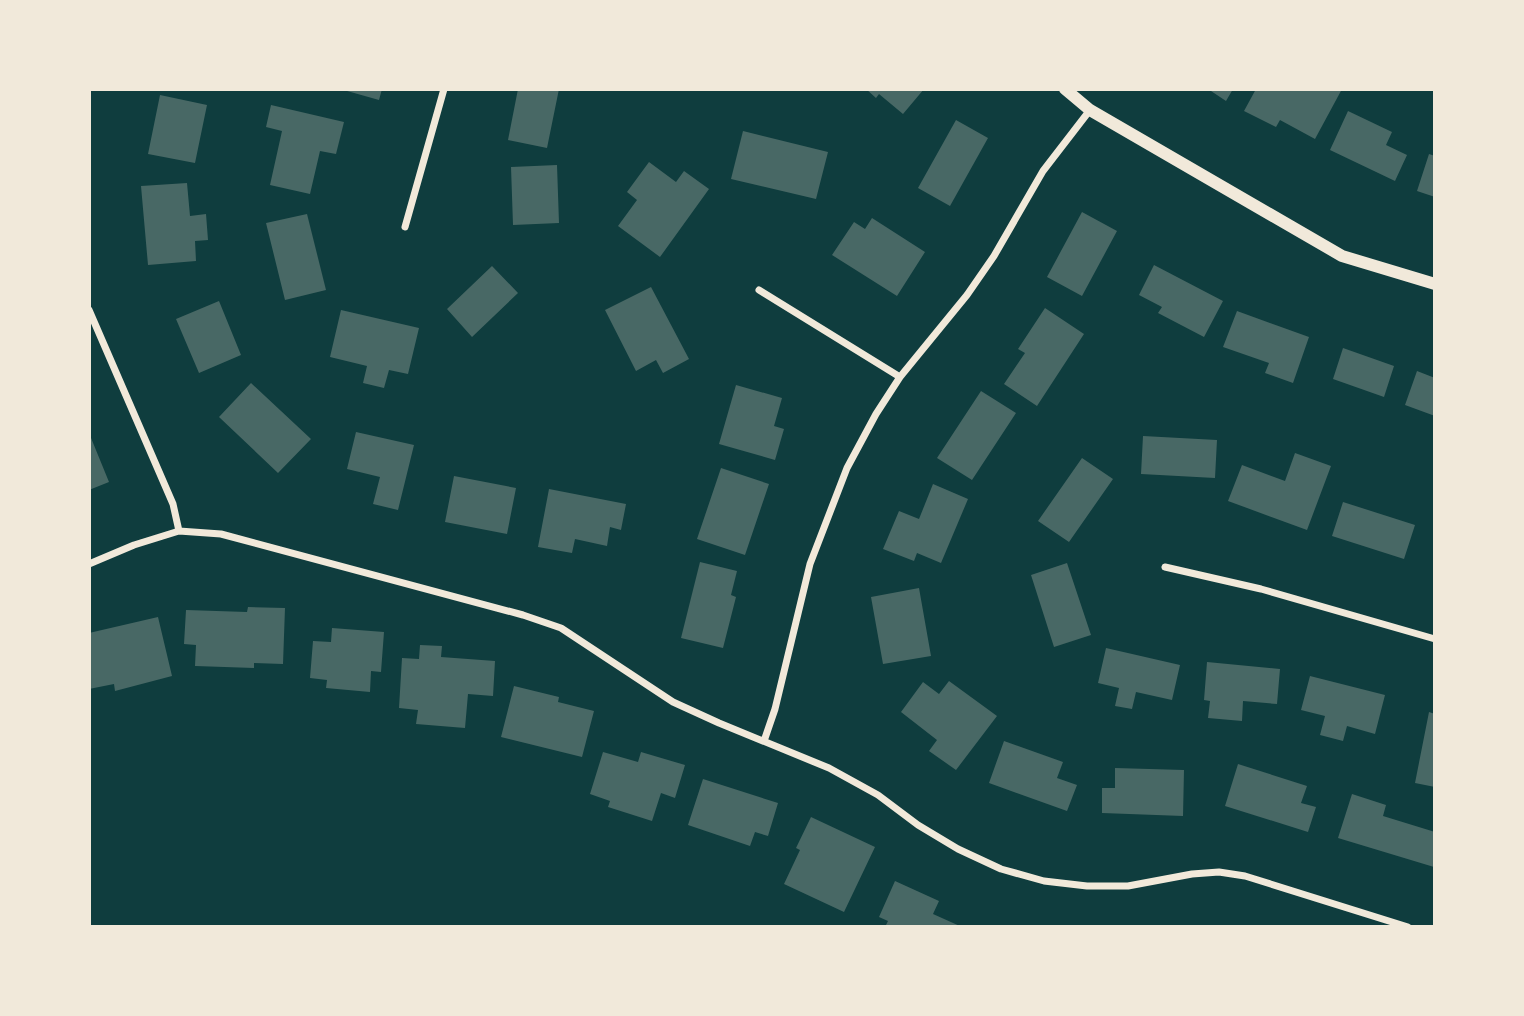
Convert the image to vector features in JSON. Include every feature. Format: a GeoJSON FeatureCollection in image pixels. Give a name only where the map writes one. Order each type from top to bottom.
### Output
{"type":"FeatureCollection","features":[{"type":"Feature","properties":{"kind":"street"},"geometry":{"type":"LineString","coordinates":[[405,226],[444,89]]}},
{"type":"Feature","properties":{"kind":"street"},"geometry":{"type":"LineString","coordinates":[[1065,89],[1090,110],[1342,257],[1435,284]]}},
{"type":"Feature","properties":{"kind":"street"},"geometry":{"type":"LineString","coordinates":[[764,741],[775,709],[810,564],[847,468],[876,414],[900,377],[967,295],[994,256],[1044,171],[1090,110]]}},
{"type":"Feature","properties":{"kind":"street"},"geometry":{"type":"LineString","coordinates":[[759,290],[900,377]]}},
{"type":"Feature","properties":{"kind":"street"},"geometry":{"type":"LineString","coordinates":[[89,310],[173,504],[179,531]]}},
{"type":"Feature","properties":{"kind":"street"},"geometry":{"type":"LineString","coordinates":[[89,564],[134,545],[179,531],[221,534],[523,615],[561,628],[673,702],[829,768],[878,794],[918,825],[958,849],[1001,869],[1044,881],[1101,886],[1128,886],[1192,874],[1219,872],[1245,876],[1408,927]]}},
{"type":"Feature","properties":{"kind":"street"},"geometry":{"type":"LineString","coordinates":[[1165,567],[1261,589],[1435,639]]}},
{"type":"Feature","properties":{"kind":"building"},"geometry":{"type":"Polygon","coordinates":[[[340,89],[382,89],[379,100],[340,89]]]}},
{"type":"Feature","properties":{"kind":"building"},"geometry":{"type":"Polygon","coordinates":[[[518,89],[559,89],[547,148],[508,140],[518,89]]]}},
{"type":"Feature","properties":{"kind":"building"},"geometry":{"type":"Polygon","coordinates":[[[866,89],[924,89],[903,114],[879,94],[876,98],[866,89]]]}},
{"type":"Feature","properties":{"kind":"building"},"geometry":{"type":"Polygon","coordinates":[[[1208,89],[1233,89],[1226,101],[1208,89]]]}},
{"type":"Feature","properties":{"kind":"building"},"geometry":{"type":"Polygon","coordinates":[[[1256,89],[1342,89],[1315,139],[1280,120],[1276,127],[1244,111],[1256,89]]]}},
{"type":"Feature","properties":{"kind":"building"},"geometry":{"type":"Polygon","coordinates":[[[160,95],[207,105],[195,163],[148,154],[160,95]]]}},
{"type":"Feature","properties":{"kind":"building"},"geometry":{"type":"Polygon","coordinates":[[[271,105],[344,122],[336,154],[320,151],[310,194],[270,185],[282,131],[266,127],[271,105]]]}},
{"type":"Feature","properties":{"kind":"building"},"geometry":{"type":"Polygon","coordinates":[[[1348,111],[1392,132],[1386,145],[1407,155],[1395,181],[1330,150],[1348,111]]]}},
{"type":"Feature","properties":{"kind":"building"},"geometry":{"type":"Polygon","coordinates":[[[956,120],[988,138],[950,206],[918,188],[956,120]]]}},
{"type":"Feature","properties":{"kind":"building"},"geometry":{"type":"Polygon","coordinates":[[[743,131],[828,152],[816,199],[731,179],[743,131]]]}},
{"type":"Feature","properties":{"kind":"building"},"geometry":{"type":"Polygon","coordinates":[[[1429,154],[1435,156],[1435,197],[1417,191],[1429,154]]]}},
{"type":"Feature","properties":{"kind":"building"},"geometry":{"type":"Polygon","coordinates":[[[649,162],[676,182],[684,171],[709,189],[660,257],[618,226],[637,200],[627,192],[649,162]]]}},
{"type":"Feature","properties":{"kind":"building"},"geometry":{"type":"Polygon","coordinates":[[[557,165],[559,223],[513,225],[511,167],[557,165]]]}},
{"type":"Feature","properties":{"kind":"building"},"geometry":{"type":"Polygon","coordinates":[[[187,183],[190,216],[206,214],[208,240],[195,241],[196,261],[148,265],[141,186],[187,183]]]}},
{"type":"Feature","properties":{"kind":"building"},"geometry":{"type":"Polygon","coordinates":[[[1082,212],[1117,231],[1082,296],[1047,277],[1082,212]]]}},
{"type":"Feature","properties":{"kind":"building"},"geometry":{"type":"Polygon","coordinates":[[[307,214],[326,290],[285,300],[266,223],[307,214]]]}},
{"type":"Feature","properties":{"kind":"building"},"geometry":{"type":"Polygon","coordinates":[[[872,218],[925,252],[897,296],[832,255],[854,222],[865,229],[872,218]]]}},
{"type":"Feature","properties":{"kind":"building"},"geometry":{"type":"Polygon","coordinates":[[[1154,265],[1223,301],[1204,337],[1158,313],[1162,307],[1139,295],[1154,265]]]}},
{"type":"Feature","properties":{"kind":"building"},"geometry":{"type":"Polygon","coordinates":[[[492,266],[518,293],[472,337],[447,309],[492,266]]]}},
{"type":"Feature","properties":{"kind":"building"},"geometry":{"type":"Polygon","coordinates":[[[651,287],[689,359],[663,373],[656,360],[636,371],[605,310],[651,287]]]}},
{"type":"Feature","properties":{"kind":"building"},"geometry":{"type":"Polygon","coordinates":[[[219,301],[241,355],[199,373],[176,319],[219,301]]]}},
{"type":"Feature","properties":{"kind":"building"},"geometry":{"type":"Polygon","coordinates":[[[1045,308],[1084,334],[1037,406],[1004,384],[1025,353],[1018,349],[1045,308]]]}},
{"type":"Feature","properties":{"kind":"building"},"geometry":{"type":"Polygon","coordinates":[[[341,310],[419,328],[408,374],[389,370],[384,388],[363,383],[367,366],[330,357],[341,310]]]}},
{"type":"Feature","properties":{"kind":"building"},"geometry":{"type":"Polygon","coordinates":[[[1237,311],[1309,337],[1293,383],[1265,373],[1269,363],[1223,347],[1237,311]]]}},
{"type":"Feature","properties":{"kind":"building"},"geometry":{"type":"Polygon","coordinates":[[[1343,348],[1394,366],[1384,397],[1333,379],[1343,348]]]}},
{"type":"Feature","properties":{"kind":"building"},"geometry":{"type":"Polygon","coordinates":[[[1417,371],[1435,378],[1435,416],[1405,405],[1417,371]]]}},
{"type":"Feature","properties":{"kind":"building"},"geometry":{"type":"Polygon","coordinates":[[[251,383],[311,439],[278,473],[219,417],[251,383]]]}},
{"type":"Feature","properties":{"kind":"building"},"geometry":{"type":"Polygon","coordinates":[[[736,385],[782,398],[774,426],[784,429],[775,460],[719,444],[736,385]]]}},
{"type":"Feature","properties":{"kind":"building"},"geometry":{"type":"Polygon","coordinates":[[[981,391],[1016,413],[972,480],[937,458],[981,391]]]}},
{"type":"Feature","properties":{"kind":"building"},"geometry":{"type":"Polygon","coordinates":[[[356,432],[414,445],[398,510],[373,504],[380,477],[347,469],[356,432]]]}},
{"type":"Feature","properties":{"kind":"building"},"geometry":{"type":"Polygon","coordinates":[[[89,433],[109,482],[89,490],[89,433]]]}},
{"type":"Feature","properties":{"kind":"building"},"geometry":{"type":"Polygon","coordinates":[[[1143,436],[1217,440],[1215,478],[1141,474],[1143,436]]]}},
{"type":"Feature","properties":{"kind":"building"},"geometry":{"type":"Polygon","coordinates":[[[1295,453],[1331,466],[1307,530],[1228,501],[1242,465],[1285,481],[1295,453]]]}},
{"type":"Feature","properties":{"kind":"building"},"geometry":{"type":"Polygon","coordinates":[[[1082,458],[1113,479],[1069,542],[1038,521],[1082,458]]]}},
{"type":"Feature","properties":{"kind":"building"},"geometry":{"type":"Polygon","coordinates":[[[721,468],[769,484],[745,555],[697,539],[721,468]]]}},
{"type":"Feature","properties":{"kind":"building"},"geometry":{"type":"Polygon","coordinates":[[[454,476],[516,488],[507,534],[445,522],[454,476]]]}},
{"type":"Feature","properties":{"kind":"building"},"geometry":{"type":"Polygon","coordinates":[[[933,484],[968,499],[941,563],[917,553],[914,561],[883,549],[899,511],[919,519],[933,484]]]}},
{"type":"Feature","properties":{"kind":"building"},"geometry":{"type":"Polygon","coordinates":[[[549,489],[626,504],[621,530],[610,527],[607,546],[575,539],[572,553],[538,547],[549,489]]]}},
{"type":"Feature","properties":{"kind":"building"},"geometry":{"type":"Polygon","coordinates":[[[1343,502],[1415,525],[1404,559],[1332,536],[1343,502]]]}},
{"type":"Feature","properties":{"kind":"building"},"geometry":{"type":"Polygon","coordinates":[[[700,562],[737,571],[731,595],[736,597],[723,648],[681,638],[700,562]]]}},
{"type":"Feature","properties":{"kind":"building"},"geometry":{"type":"Polygon","coordinates":[[[1067,563],[1091,635],[1054,647],[1031,575],[1067,563]]]}},
{"type":"Feature","properties":{"kind":"building"},"geometry":{"type":"Polygon","coordinates":[[[919,588],[931,656],[883,664],[871,597],[919,588]]]}},
{"type":"Feature","properties":{"kind":"building"},"geometry":{"type":"Polygon","coordinates":[[[248,607],[285,608],[283,664],[254,663],[254,668],[195,666],[196,645],[184,644],[186,610],[247,612],[248,607]]]}},
{"type":"Feature","properties":{"kind":"building"},"geometry":{"type":"Polygon","coordinates":[[[158,617],[172,676],[115,691],[114,684],[89,689],[89,633],[158,617]]]}},
{"type":"Feature","properties":{"kind":"building"},"geometry":{"type":"Polygon","coordinates":[[[332,628],[384,632],[381,672],[371,671],[370,692],[326,688],[327,680],[310,678],[313,641],[331,642],[332,628]]]}},
{"type":"Feature","properties":{"kind":"building"},"geometry":{"type":"Polygon","coordinates":[[[420,645],[442,646],[441,657],[495,661],[493,696],[468,694],[465,728],[416,724],[418,710],[399,708],[402,658],[419,659],[420,645]]]}},
{"type":"Feature","properties":{"kind":"building"},"geometry":{"type":"Polygon","coordinates":[[[1106,648],[1180,665],[1172,700],[1136,692],[1132,709],[1115,706],[1119,688],[1098,683],[1106,648]]]}},
{"type":"Feature","properties":{"kind":"building"},"geometry":{"type":"Polygon","coordinates":[[[1207,662],[1280,669],[1277,704],[1243,701],[1242,721],[1208,718],[1210,701],[1204,700],[1207,662]]]}},
{"type":"Feature","properties":{"kind":"building"},"geometry":{"type":"Polygon","coordinates":[[[1310,676],[1385,695],[1375,734],[1347,726],[1343,741],[1320,735],[1325,716],[1301,710],[1310,676]]]}},
{"type":"Feature","properties":{"kind":"building"},"geometry":{"type":"Polygon","coordinates":[[[949,681],[997,716],[956,770],[929,751],[937,740],[901,712],[923,682],[939,694],[949,681]]]}},
{"type":"Feature","properties":{"kind":"building"},"geometry":{"type":"Polygon","coordinates":[[[514,686],[559,697],[558,702],[594,711],[582,757],[501,737],[514,686]]]}},
{"type":"Feature","properties":{"kind":"building"},"geometry":{"type":"Polygon","coordinates":[[[1429,712],[1435,714],[1435,787],[1415,783],[1429,712]]]}},
{"type":"Feature","properties":{"kind":"building"},"geometry":{"type":"Polygon","coordinates":[[[1004,741],[1063,762],[1057,778],[1077,785],[1067,811],[989,783],[1004,741]]]}},
{"type":"Feature","properties":{"kind":"building"},"geometry":{"type":"Polygon","coordinates":[[[603,752],[638,762],[641,752],[685,765],[675,798],[661,793],[652,821],[608,807],[610,801],[590,794],[603,752]]]}},
{"type":"Feature","properties":{"kind":"building"},"geometry":{"type":"Polygon","coordinates":[[[1238,764],[1307,786],[1301,803],[1316,807],[1308,832],[1225,806],[1238,764]]]}},
{"type":"Feature","properties":{"kind":"building"},"geometry":{"type":"Polygon","coordinates":[[[1115,768],[1184,770],[1183,816],[1102,813],[1102,788],[1115,788],[1115,768]]]}},
{"type":"Feature","properties":{"kind":"building"},"geometry":{"type":"Polygon","coordinates":[[[703,779],[778,803],[768,836],[755,832],[750,846],[688,825],[703,779]]]}},
{"type":"Feature","properties":{"kind":"building"},"geometry":{"type":"Polygon","coordinates":[[[1352,794],[1386,805],[1383,816],[1435,832],[1434,867],[1338,838],[1352,794]]]}},
{"type":"Feature","properties":{"kind":"building"},"geometry":{"type":"Polygon","coordinates":[[[811,817],[875,847],[844,912],[784,884],[800,850],[796,848],[811,817]]]}},
{"type":"Feature","properties":{"kind":"building"},"geometry":{"type":"Polygon","coordinates":[[[895,881],[939,901],[933,914],[962,927],[885,927],[888,921],[879,917],[895,881]]]}}]}
